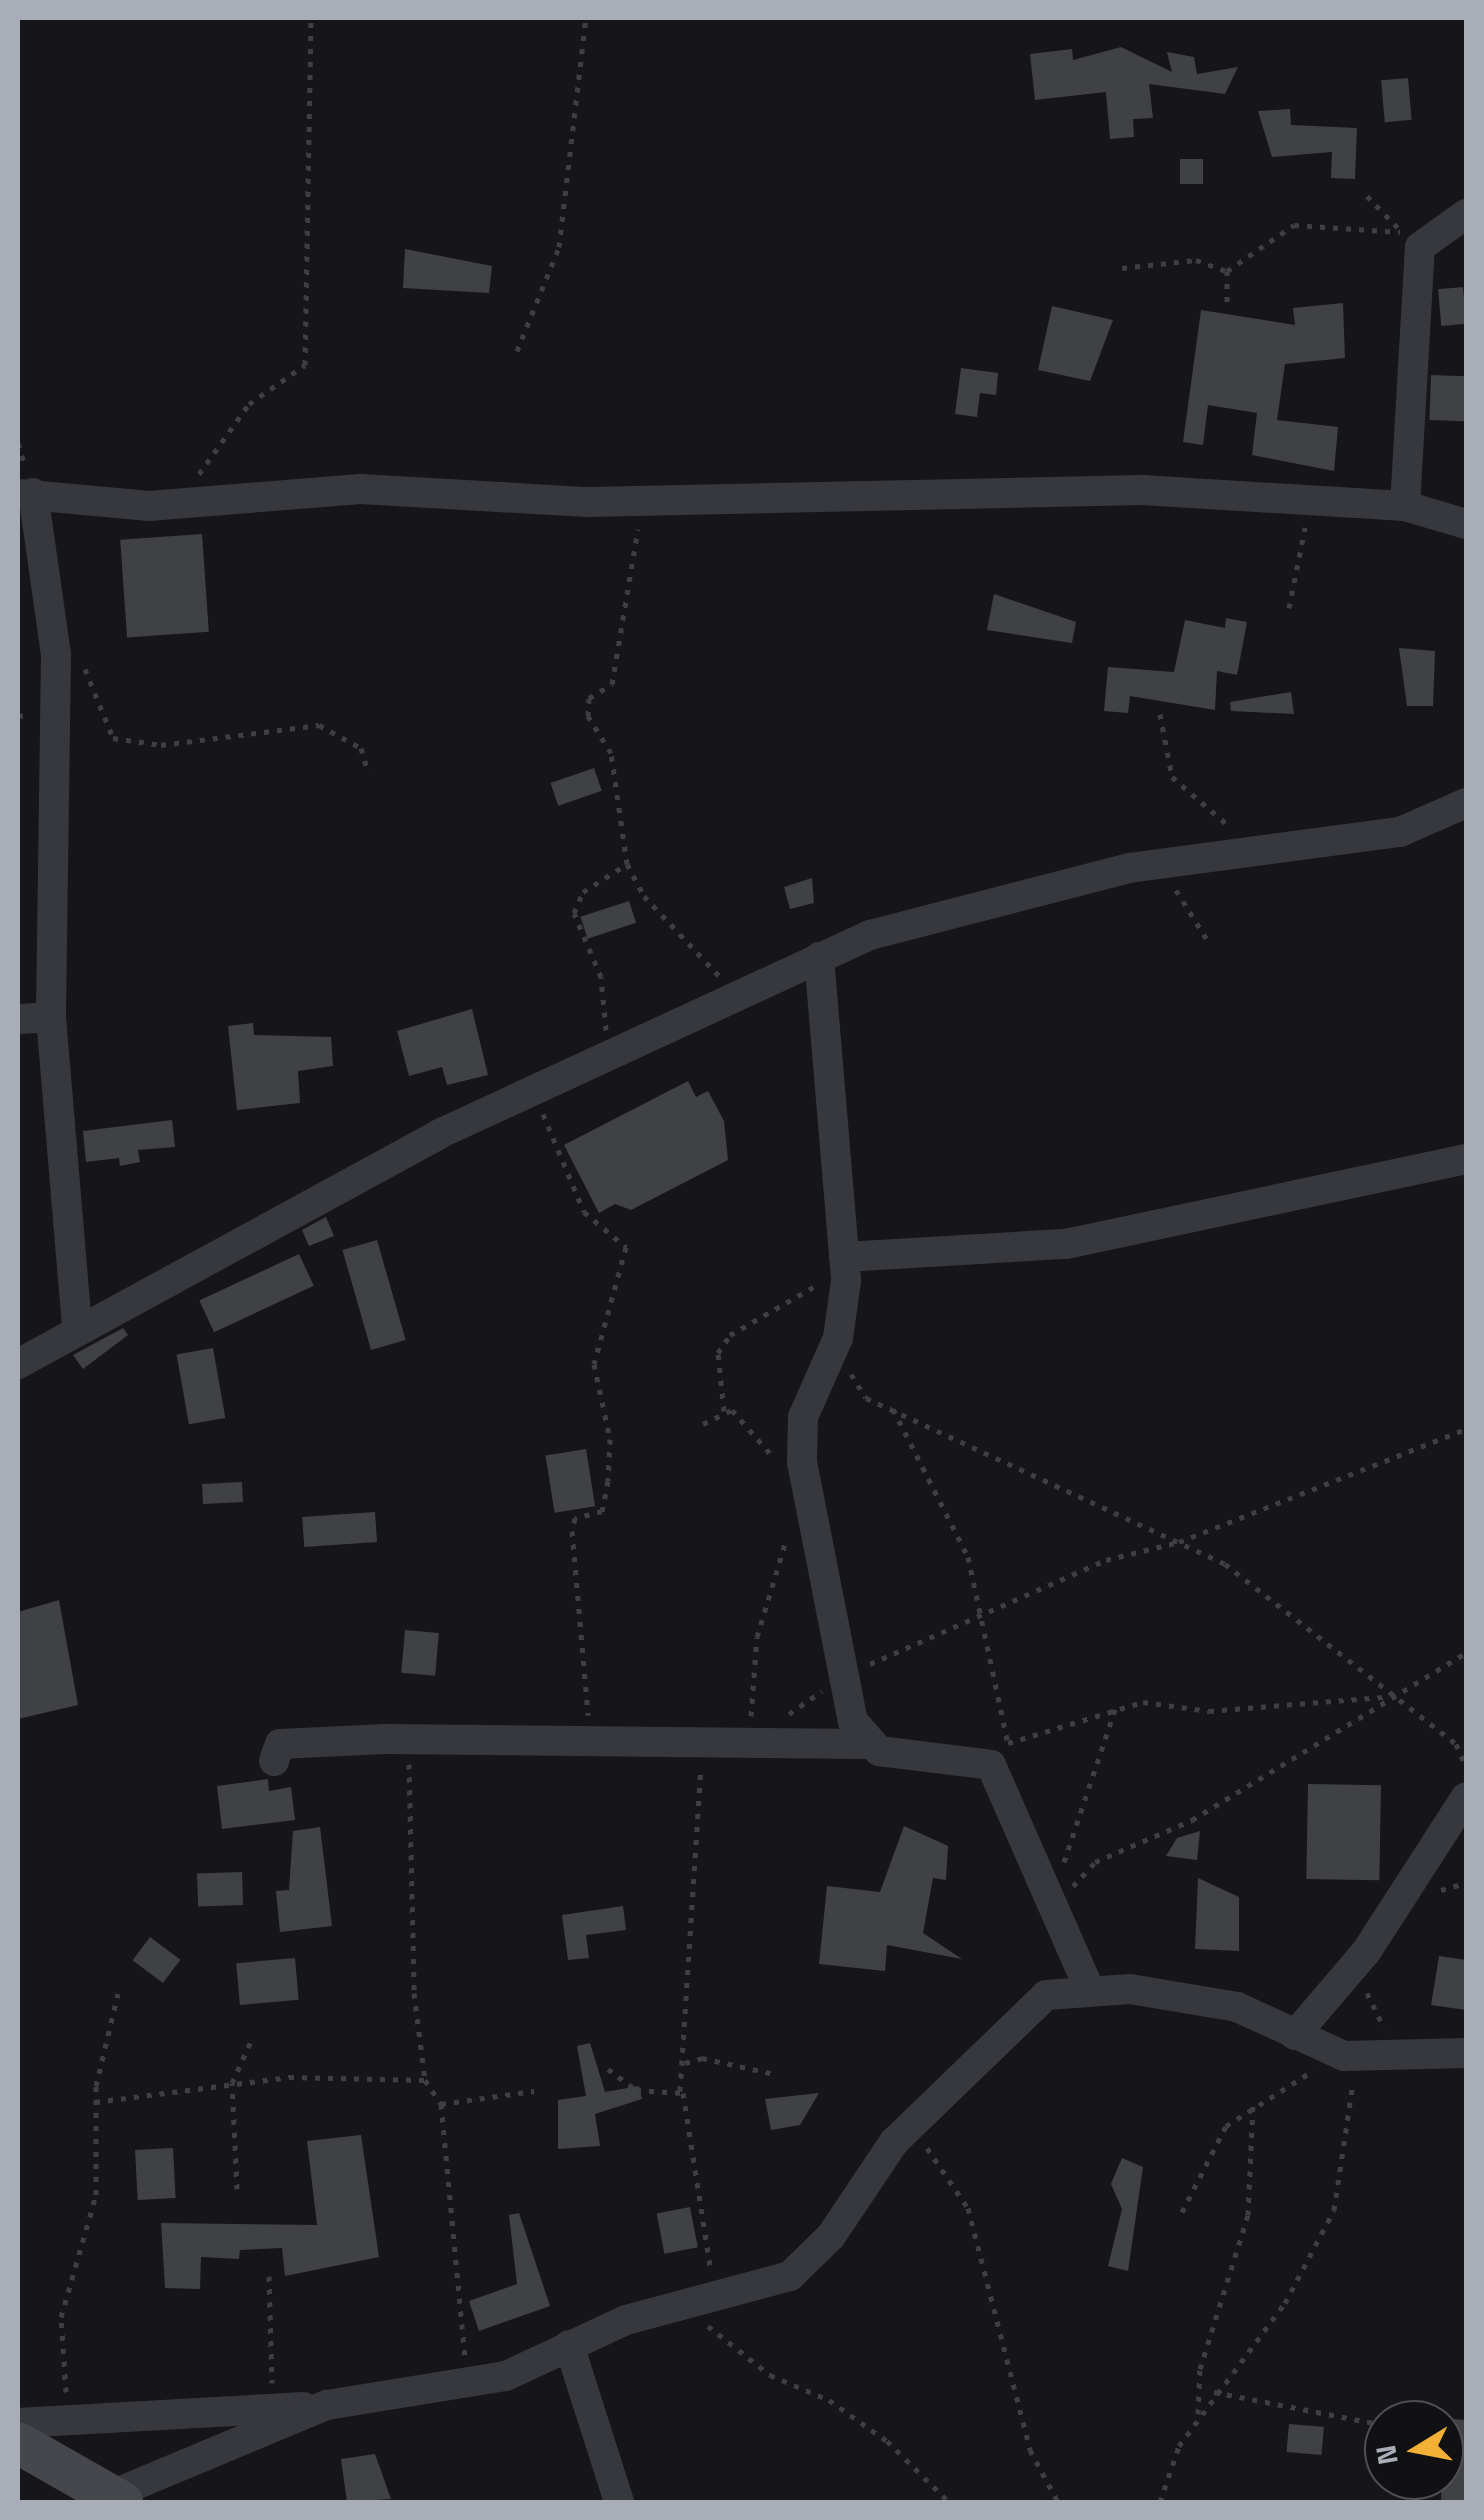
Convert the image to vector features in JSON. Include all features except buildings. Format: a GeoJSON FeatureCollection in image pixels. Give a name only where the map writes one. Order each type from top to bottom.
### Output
{"type":"FeatureCollection","features":[{"type":"Feature","properties":{"kind":"street"},"geometry":{"type":"LineString","coordinates":[[1405,506],[1420,247],[1416,234],[1466,214]]}},
{"type":"Feature","properties":{"kind":"street"},"geometry":{"type":"LineString","coordinates":[[78,1328],[51,1017],[56,655],[25,493],[178,504],[360,489],[653,500],[1142,490],[1405,506],[1466,524]]}},
{"type":"Feature","properties":{"kind":"street"},"geometry":{"type":"LineString","coordinates":[[18,1364],[78,1328],[538,1087],[819,957],[980,900],[1168,863],[1400,832],[1466,803]]}},
{"type":"Feature","properties":{"kind":"street"},"geometry":{"type":"LineString","coordinates":[[819,957],[844,1262],[834,1348],[803,1418],[794,1476],[844,1676],[866,1744]]}},
{"type":"Feature","properties":{"kind":"street"},"geometry":{"type":"LineString","coordinates":[[18,1019],[51,1017]]}},
{"type":"Feature","properties":{"kind":"street"},"geometry":{"type":"LineString","coordinates":[[844,1262],[1066,1244],[1466,1159]]}},
{"type":"Feature","properties":{"kind":"street"},"geometry":{"type":"LineString","coordinates":[[274,1761],[280,1744],[408,1742],[866,1744],[894,1755],[979,1759],[998,1778],[1054,1917],[1088,1988]]}},
{"type":"Feature","properties":{"kind":"street"},"geometry":{"type":"LineString","coordinates":[[1295,2035],[1350,1972],[1466,1797]]}},
{"type":"Feature","properties":{"kind":"street"},"geometry":{"type":"LineString","coordinates":[[18,2423],[327,2406],[470,2384],[569,2345],[808,2263],[907,2129],[1018,2013],[1046,1994],[1088,1988],[1236,2007],[1347,2056],[1466,2053]]}},
{"type":"Feature","properties":{"kind":"street"},"geometry":{"type":"LineString","coordinates":[[569,2345],[619,2502]]}},
{"type":"Feature","properties":{"kind":"street"},"geometry":{"type":"LineString","coordinates":[[18,2443],[107,2499],[327,2406]]}},
{"type":"Feature","properties":{"kind":"path"},"geometry":{"type":"LineString","coordinates":[[178,504],[249,404],[305,365],[310,18]]}},
{"type":"Feature","properties":{"kind":"path"},"geometry":{"type":"LineString","coordinates":[[518,351],[559,247],[586,18]]}},
{"type":"Feature","properties":{"kind":"path"},"geometry":{"type":"LineString","coordinates":[[1366,196],[1416,234]]}},
{"type":"Feature","properties":{"kind":"path"},"geometry":{"type":"LineString","coordinates":[[1226,271],[1294,225],[1416,234]]}},
{"type":"Feature","properties":{"kind":"path"},"geometry":{"type":"LineString","coordinates":[[1122,268],[1196,260],[1226,271]]}},
{"type":"Feature","properties":{"kind":"path"},"geometry":{"type":"LineString","coordinates":[[1226,271],[1227,302]]}},
{"type":"Feature","properties":{"kind":"path"},"geometry":{"type":"LineString","coordinates":[[653,500],[626,564],[626,622],[612,684],[590,698],[588,716],[611,753],[627,864],[732,997]]}},
{"type":"Feature","properties":{"kind":"path"},"geometry":{"type":"LineString","coordinates":[[1289,608],[1312,501]]}},
{"type":"Feature","properties":{"kind":"path"},"geometry":{"type":"LineString","coordinates":[[56,655],[82,658],[113,738],[161,745],[320,725],[361,748],[368,773]]}},
{"type":"Feature","properties":{"kind":"path"},"geometry":{"type":"LineString","coordinates":[[1160,714],[1172,777],[1258,851]]}},
{"type":"Feature","properties":{"kind":"path"},"geometry":{"type":"LineString","coordinates":[[1168,863],[1206,938]]}},
{"type":"Feature","properties":{"kind":"path"},"geometry":{"type":"LineString","coordinates":[[613,1052],[601,977],[574,913],[583,892],[627,864]]}},
{"type":"Feature","properties":{"kind":"path"},"geometry":{"type":"LineString","coordinates":[[538,1087],[567,1184],[626,1248],[594,1364],[610,1439],[608,1481],[602,1511],[574,1518],[572,1531],[592,1742]]}},
{"type":"Feature","properties":{"kind":"path"},"geometry":{"type":"LineString","coordinates":[[724,1411],[718,1353],[730,1335],[844,1262]]}},
{"type":"Feature","properties":{"kind":"path"},"geometry":{"type":"LineString","coordinates":[[834,1348],[866,1398],[1186,1539],[1386,1698],[1456,1744],[1466,1766]]}},
{"type":"Feature","properties":{"kind":"path"},"geometry":{"type":"LineString","coordinates":[[892,1408],[940,1486],[982,1613],[1008,1743]]}},
{"type":"Feature","properties":{"kind":"path"},"geometry":{"type":"LineString","coordinates":[[703,1424],[724,1411]]}},
{"type":"Feature","properties":{"kind":"path"},"geometry":{"type":"LineString","coordinates":[[724,1411],[758,1433],[794,1476],[757,1637],[746,1743]]}},
{"type":"Feature","properties":{"kind":"path"},"geometry":{"type":"LineString","coordinates":[[746,1743],[844,1676],[982,1613],[1106,1560],[1186,1539],[1466,1429]]}},
{"type":"Feature","properties":{"kind":"path"},"geometry":{"type":"LineString","coordinates":[[1054,1917],[1095,1862],[1192,1820],[1386,1698],[1466,1653]]}},
{"type":"Feature","properties":{"kind":"path"},"geometry":{"type":"LineString","coordinates":[[979,1759],[1008,1743],[1116,1707],[1386,1698]]}},
{"type":"Feature","properties":{"kind":"path"},"geometry":{"type":"LineString","coordinates":[[1054,1917],[1081,1797],[1116,1707]]}},
{"type":"Feature","properties":{"kind":"path"},"geometry":{"type":"LineString","coordinates":[[408,1742],[425,2080],[441,2104],[470,2384]]}},
{"type":"Feature","properties":{"kind":"path"},"geometry":{"type":"LineString","coordinates":[[704,1743],[685,2063],[680,2090],[699,2166],[699,2302],[770,2375],[830,2400],[887,2440],[949,2502]]}},
{"type":"Feature","properties":{"kind":"path"},"geometry":{"type":"LineString","coordinates":[[1350,1972],[1372,1999],[1393,2054]]}},
{"type":"Feature","properties":{"kind":"path"},"geometry":{"type":"LineString","coordinates":[[81,2421],[59,2356],[61,2317],[96,2195],[95,2102],[118,1994]]}},
{"type":"Feature","properties":{"kind":"path"},"geometry":{"type":"LineString","coordinates":[[237,2189],[232,2083],[252,2038]]}},
{"type":"Feature","properties":{"kind":"path"},"geometry":{"type":"LineString","coordinates":[[1160,2502],[1198,2416],[1285,2303],[1334,2210],[1353,2119],[1347,2056],[1254,2102],[1214,2143],[1182,2212]]}},
{"type":"Feature","properties":{"kind":"path"},"geometry":{"type":"LineString","coordinates":[[685,2063],[702,2058],[774,2074]]}},
{"type":"Feature","properties":{"kind":"path"},"geometry":{"type":"LineString","coordinates":[[608,2069],[636,2090],[680,2090]]}},
{"type":"Feature","properties":{"kind":"path"},"geometry":{"type":"LineString","coordinates":[[95,2102],[232,2083],[425,2080]]}},
{"type":"Feature","properties":{"kind":"path"},"geometry":{"type":"LineString","coordinates":[[441,2104],[534,2091]]}},
{"type":"Feature","properties":{"kind":"path"},"geometry":{"type":"LineString","coordinates":[[1198,2416],[1200,2369],[1248,2216],[1254,2102]]}},
{"type":"Feature","properties":{"kind":"path"},"geometry":{"type":"LineString","coordinates":[[907,2129],[968,2208],[1030,2450],[1058,2502]]}},
{"type":"Feature","properties":{"kind":"path"},"geometry":{"type":"LineString","coordinates":[[269,2276],[271,2380],[284,2408]]}},
{"type":"Feature","properties":{"kind":"path"},"geometry":{"type":"LineString","coordinates":[[1214,2392],[1364,2421]]}}]}
